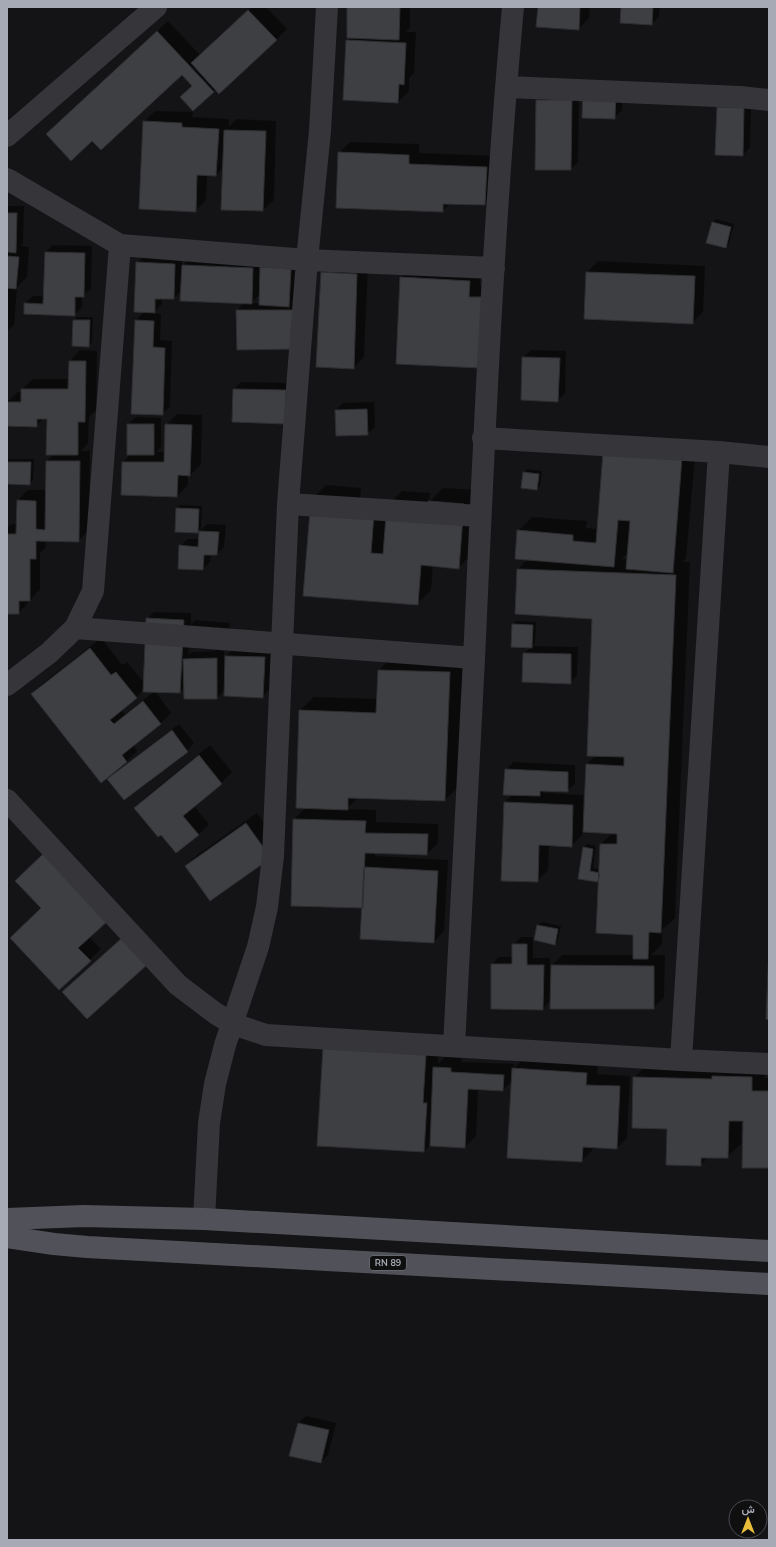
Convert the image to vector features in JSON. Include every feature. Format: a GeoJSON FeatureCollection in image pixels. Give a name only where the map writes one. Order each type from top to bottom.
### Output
{"type":"FeatureCollection","features":[{"type":"Feature","properties":{"kind":"main road"},"geometry":{"type":"LineString","coordinates":[[7,1219],[84,1216],[204,1218],[769,1251]]}},
{"type":"Feature","properties":{"kind":"main road","name":"RN 89"},"geometry":{"type":"LineString","coordinates":[[7,1237],[54,1244],[95,1247],[769,1284]]}},
{"type":"Feature","properties":{"kind":"street"},"geometry":{"type":"LineString","coordinates":[[7,136],[156,7]]}},
{"type":"Feature","properties":{"kind":"street"},"geometry":{"type":"LineString","coordinates":[[204,1218],[209,1123],[215,1084],[225,1045],[258,947],[268,908],[273,856],[288,504],[307,260],[320,131],[327,7]]}},
{"type":"Feature","properties":{"kind":"street"},"geometry":{"type":"LineString","coordinates":[[454,1046],[474,658],[483,438],[506,87],[513,7]]}},
{"type":"Feature","properties":{"kind":"street"},"geometry":{"type":"LineString","coordinates":[[506,87],[740,97],[769,100]]}},
{"type":"Feature","properties":{"kind":"street"},"geometry":{"type":"LineString","coordinates":[[7,179],[120,245],[307,260],[494,268]]}},
{"type":"Feature","properties":{"kind":"street"},"geometry":{"type":"LineString","coordinates":[[7,685],[50,653],[75,628],[93,591],[120,245]]}},
{"type":"Feature","properties":{"kind":"street"},"geometry":{"type":"LineString","coordinates":[[483,438],[719,452],[769,457]]}},
{"type":"Feature","properties":{"kind":"street"},"geometry":{"type":"LineString","coordinates":[[681,1060],[719,452]]}},
{"type":"Feature","properties":{"kind":"street"},"geometry":{"type":"LineString","coordinates":[[288,504],[480,516]]}},
{"type":"Feature","properties":{"kind":"street"},"geometry":{"type":"LineString","coordinates":[[75,628],[474,658]]}},
{"type":"Feature","properties":{"kind":"street"},"geometry":{"type":"LineString","coordinates":[[7,800],[178,985],[215,1013],[233,1024],[266,1035],[769,1064]]}},
{"type":"Feature","properties":{"kind":"building"},"geometry":{"type":"Polygon","coordinates":[[[347,7],[400,7],[399,40],[347,38],[347,7]]]}},
{"type":"Feature","properties":{"kind":"building"},"geometry":{"type":"Polygon","coordinates":[[[538,7],[580,7],[579,30],[536,27],[538,7]]]}},
{"type":"Feature","properties":{"kind":"building"},"geometry":{"type":"Polygon","coordinates":[[[621,7],[653,7],[652,25],[620,23],[621,7]]]}},
{"type":"Feature","properties":{"kind":"building"},"geometry":{"type":"Polygon","coordinates":[[[248,10],[277,40],[219,94],[191,63],[248,10]]]}},
{"type":"Feature","properties":{"kind":"building"},"geometry":{"type":"Polygon","coordinates":[[[157,31],[214,92],[193,111],[180,97],[192,86],[182,75],[101,150],[92,141],[71,161],[46,134],[157,31]]]}},
{"type":"Feature","properties":{"kind":"building"},"geometry":{"type":"Polygon","coordinates":[[[346,40],[406,43],[404,85],[399,84],[398,103],[343,100],[346,40]]]}},
{"type":"Feature","properties":{"kind":"building"},"geometry":{"type":"Polygon","coordinates":[[[583,90],[616,91],[615,119],[582,118],[583,90]]]}},
{"type":"Feature","properties":{"kind":"building"},"geometry":{"type":"Polygon","coordinates":[[[536,100],[572,100],[571,170],[535,170],[536,100]]]}},
{"type":"Feature","properties":{"kind":"building"},"geometry":{"type":"Polygon","coordinates":[[[717,107],[744,108],[743,156],[715,155],[717,107]]]}},
{"type":"Feature","properties":{"kind":"building"},"geometry":{"type":"Polygon","coordinates":[[[143,121],[182,123],[182,127],[219,129],[216,176],[197,175],[196,212],[139,209],[143,121]]]}},
{"type":"Feature","properties":{"kind":"building"},"geometry":{"type":"Polygon","coordinates":[[[224,130],[266,131],[263,211],[221,210],[224,130]]]}},
{"type":"Feature","properties":{"kind":"building"},"geometry":{"type":"Polygon","coordinates":[[[338,152],[409,155],[409,164],[487,167],[485,205],[443,204],[443,212],[336,208],[338,152]]]}},
{"type":"Feature","properties":{"kind":"building"},"geometry":{"type":"Polygon","coordinates":[[[7,213],[17,213],[16,253],[7,252],[7,213]]]}},
{"type":"Feature","properties":{"kind":"building"},"geometry":{"type":"Polygon","coordinates":[[[712,222],[731,227],[726,248],[706,243],[712,222]]]}},
{"type":"Feature","properties":{"kind":"building"},"geometry":{"type":"Polygon","coordinates":[[[45,252],[85,253],[84,297],[75,297],[75,316],[24,314],[24,303],[43,304],[45,252]]]}},
{"type":"Feature","properties":{"kind":"building"},"geometry":{"type":"Polygon","coordinates":[[[7,256],[19,257],[16,289],[7,288],[7,256]]]}},
{"type":"Feature","properties":{"kind":"building"},"geometry":{"type":"Polygon","coordinates":[[[136,262],[175,264],[174,299],[155,299],[155,313],[134,312],[136,262]]]}},
{"type":"Feature","properties":{"kind":"building"},"geometry":{"type":"Polygon","coordinates":[[[182,265],[253,268],[252,304],[180,301],[182,265]]]}},
{"type":"Feature","properties":{"kind":"building"},"geometry":{"type":"Polygon","coordinates":[[[260,267],[291,269],[289,307],[259,305],[260,267]]]}},
{"type":"Feature","properties":{"kind":"building"},"geometry":{"type":"Polygon","coordinates":[[[321,272],[357,274],[354,369],[316,367],[321,272]]]}},
{"type":"Feature","properties":{"kind":"building"},"geometry":{"type":"Polygon","coordinates":[[[586,272],[695,276],[693,324],[584,319],[586,272]]]}},
{"type":"Feature","properties":{"kind":"building"},"geometry":{"type":"Polygon","coordinates":[[[400,277],[470,281],[469,297],[483,297],[480,368],[396,364],[400,277]]]}},
{"type":"Feature","properties":{"kind":"building"},"geometry":{"type":"Polygon","coordinates":[[[236,310],[294,310],[294,349],[237,350],[236,310]]]}},
{"type":"Feature","properties":{"kind":"building"},"geometry":{"type":"Polygon","coordinates":[[[73,320],[90,320],[89,347],[72,346],[73,320]]]}},
{"type":"Feature","properties":{"kind":"building"},"geometry":{"type":"Polygon","coordinates":[[[135,320],[154,321],[153,347],[165,348],[163,415],[131,414],[135,320]]]}},
{"type":"Feature","properties":{"kind":"building"},"geometry":{"type":"Polygon","coordinates":[[[522,357],[560,358],[558,402],[521,400],[522,357]]]}},
{"type":"Feature","properties":{"kind":"building"},"geometry":{"type":"Polygon","coordinates":[[[69,361],[86,361],[85,422],[78,422],[78,455],[46,455],[47,419],[37,419],[37,427],[7,426],[7,402],[21,402],[21,389],[68,389],[69,361]]]}},
{"type":"Feature","properties":{"kind":"building"},"geometry":{"type":"Polygon","coordinates":[[[233,389],[286,390],[285,424],[232,422],[233,389]]]}},
{"type":"Feature","properties":{"kind":"building"},"geometry":{"type":"Polygon","coordinates":[[[367,409],[368,435],[336,436],[335,410],[367,409]]]}},
{"type":"Feature","properties":{"kind":"building"},"geometry":{"type":"Polygon","coordinates":[[[127,424],[154,424],[154,455],[127,455],[127,424]]]}},
{"type":"Feature","properties":{"kind":"building"},"geometry":{"type":"Polygon","coordinates":[[[165,424],[192,425],[190,476],[178,475],[177,497],[121,495],[122,462],[164,462],[165,424]]]}},
{"type":"Feature","properties":{"kind":"building"},"geometry":{"type":"Polygon","coordinates":[[[603,452],[682,458],[673,573],[626,569],[630,521],[618,520],[614,567],[515,559],[517,530],[573,535],[573,541],[596,543],[603,452]]]}},
{"type":"Feature","properties":{"kind":"building"},"geometry":{"type":"Polygon","coordinates":[[[46,461],[80,461],[79,542],[36,541],[36,559],[30,559],[30,601],[19,601],[19,614],[7,614],[7,534],[16,534],[17,500],[36,501],[36,529],[45,530],[46,461]]]}},
{"type":"Feature","properties":{"kind":"building"},"geometry":{"type":"Polygon","coordinates":[[[7,462],[31,462],[30,485],[7,484],[7,462]]]}},
{"type":"Feature","properties":{"kind":"building"},"geometry":{"type":"Polygon","coordinates":[[[523,472],[539,474],[537,490],[521,488],[523,472]]]}},
{"type":"Feature","properties":{"kind":"building"},"geometry":{"type":"Polygon","coordinates":[[[311,499],[374,514],[371,553],[383,554],[387,504],[427,521],[428,501],[464,504],[459,569],[421,565],[418,605],[303,596],[311,499]]]}},
{"type":"Feature","properties":{"kind":"building"},"geometry":{"type":"Polygon","coordinates":[[[176,508],[199,509],[198,533],[175,532],[176,508]]]}},
{"type":"Feature","properties":{"kind":"building"},"geometry":{"type":"Polygon","coordinates":[[[199,531],[219,532],[217,555],[204,555],[203,570],[178,569],[179,545],[198,547],[199,531]]]}},
{"type":"Feature","properties":{"kind":"building"},"geometry":{"type":"Polygon","coordinates":[[[517,569],[676,575],[661,933],[649,932],[648,959],[633,959],[633,935],[596,933],[600,844],[617,844],[617,834],[583,832],[586,764],[624,766],[624,757],[587,756],[592,619],[515,614],[517,569]]]}},
{"type":"Feature","properties":{"kind":"building"},"geometry":{"type":"Polygon","coordinates":[[[146,618],[184,620],[180,693],[143,692],[146,618]]]}},
{"type":"Feature","properties":{"kind":"building"},"geometry":{"type":"Polygon","coordinates":[[[512,624],[533,625],[532,648],[511,647],[512,624]]]}},
{"type":"Feature","properties":{"kind":"building"},"geometry":{"type":"Polygon","coordinates":[[[90,648],[111,675],[116,672],[137,698],[110,720],[114,724],[143,701],[161,724],[122,755],[127,762],[101,783],[31,694],[90,648]]]}},
{"type":"Feature","properties":{"kind":"building"},"geometry":{"type":"Polygon","coordinates":[[[523,653],[571,654],[571,684],[522,682],[523,653]]]}},
{"type":"Feature","properties":{"kind":"building"},"geometry":{"type":"Polygon","coordinates":[[[225,656],[265,657],[263,698],[224,696],[225,656]]]}},
{"type":"Feature","properties":{"kind":"building"},"geometry":{"type":"Polygon","coordinates":[[[217,658],[217,699],[184,699],[183,659],[217,658]]]}},
{"type":"Feature","properties":{"kind":"building"},"geometry":{"type":"Polygon","coordinates":[[[378,670],[450,672],[445,801],[348,798],[348,810],[296,808],[299,710],[376,713],[378,670]]]}},
{"type":"Feature","properties":{"kind":"building"},"geometry":{"type":"Polygon","coordinates":[[[172,730],[188,752],[124,800],[107,779],[172,730]]]}},
{"type":"Feature","properties":{"kind":"building"},"geometry":{"type":"Polygon","coordinates":[[[199,755],[222,784],[183,816],[199,835],[176,853],[161,835],[158,837],[134,808],[199,755]]]}},
{"type":"Feature","properties":{"kind":"building"},"geometry":{"type":"Polygon","coordinates":[[[505,769],[568,772],[568,792],[540,791],[540,796],[503,795],[505,769]]]}},
{"type":"Feature","properties":{"kind":"building"},"geometry":{"type":"Polygon","coordinates":[[[504,802],[573,805],[572,847],[539,845],[538,882],[501,881],[504,802]]]}},
{"type":"Feature","properties":{"kind":"building"},"geometry":{"type":"Polygon","coordinates":[[[293,819],[366,821],[365,833],[428,834],[427,855],[365,853],[363,908],[291,906],[293,819]]]}},
{"type":"Feature","properties":{"kind":"building"},"geometry":{"type":"Polygon","coordinates":[[[246,823],[271,858],[210,901],[185,866],[246,823]]]}},
{"type":"Feature","properties":{"kind":"building"},"geometry":{"type":"Polygon","coordinates":[[[583,847],[593,849],[590,871],[600,873],[598,882],[578,879],[583,847]]]}},
{"type":"Feature","properties":{"kind":"building"},"geometry":{"type":"Polygon","coordinates":[[[46,851],[110,919],[78,948],[91,961],[59,990],[10,938],[41,908],[15,881],[46,851]]]}},
{"type":"Feature","properties":{"kind":"building"},"geometry":{"type":"Polygon","coordinates":[[[364,867],[438,871],[434,943],[360,939],[364,867]]]}},
{"type":"Feature","properties":{"kind":"building"},"geometry":{"type":"Polygon","coordinates":[[[537,925],[558,929],[555,945],[534,940],[537,925]]]}},
{"type":"Feature","properties":{"kind":"building"},"geometry":{"type":"Polygon","coordinates":[[[123,937],[148,964],[87,1019],[62,992],[123,937]]]}},
{"type":"Feature","properties":{"kind":"building"},"geometry":{"type":"Polygon","coordinates":[[[512,944],[527,944],[527,965],[544,965],[543,1010],[491,1009],[491,964],[512,964],[512,944]]]}},
{"type":"Feature","properties":{"kind":"building"},"geometry":{"type":"Polygon","coordinates":[[[769,947],[769,1020],[766,1019],[769,947]]]}},
{"type":"Feature","properties":{"kind":"building"},"geometry":{"type":"Polygon","coordinates":[[[551,965],[654,966],[654,1009],[550,1009],[551,965]]]}},
{"type":"Feature","properties":{"kind":"building"},"geometry":{"type":"Polygon","coordinates":[[[323,1048],[426,1054],[423,1103],[427,1103],[424,1152],[317,1146],[323,1048]]]}},
{"type":"Feature","properties":{"kind":"building"},"geometry":{"type":"Polygon","coordinates":[[[433,1067],[451,1068],[451,1072],[504,1075],[503,1091],[468,1089],[465,1148],[430,1146],[433,1067]]]}},
{"type":"Feature","properties":{"kind":"building"},"geometry":{"type":"Polygon","coordinates":[[[512,1068],[587,1073],[586,1085],[620,1086],[617,1149],[583,1147],[582,1162],[507,1158],[512,1068]]]}},
{"type":"Feature","properties":{"kind":"building"},"geometry":{"type":"Polygon","coordinates":[[[712,1076],[752,1077],[752,1091],[769,1091],[769,1168],[742,1168],[743,1121],[729,1121],[728,1158],[701,1158],[701,1166],[666,1165],[667,1129],[632,1128],[633,1077],[712,1079],[712,1076]]]}},
{"type":"Feature","properties":{"kind":"building"},"geometry":{"type":"Polygon","coordinates":[[[298,1423],[329,1430],[321,1463],[289,1456],[298,1423]]]}}]}
